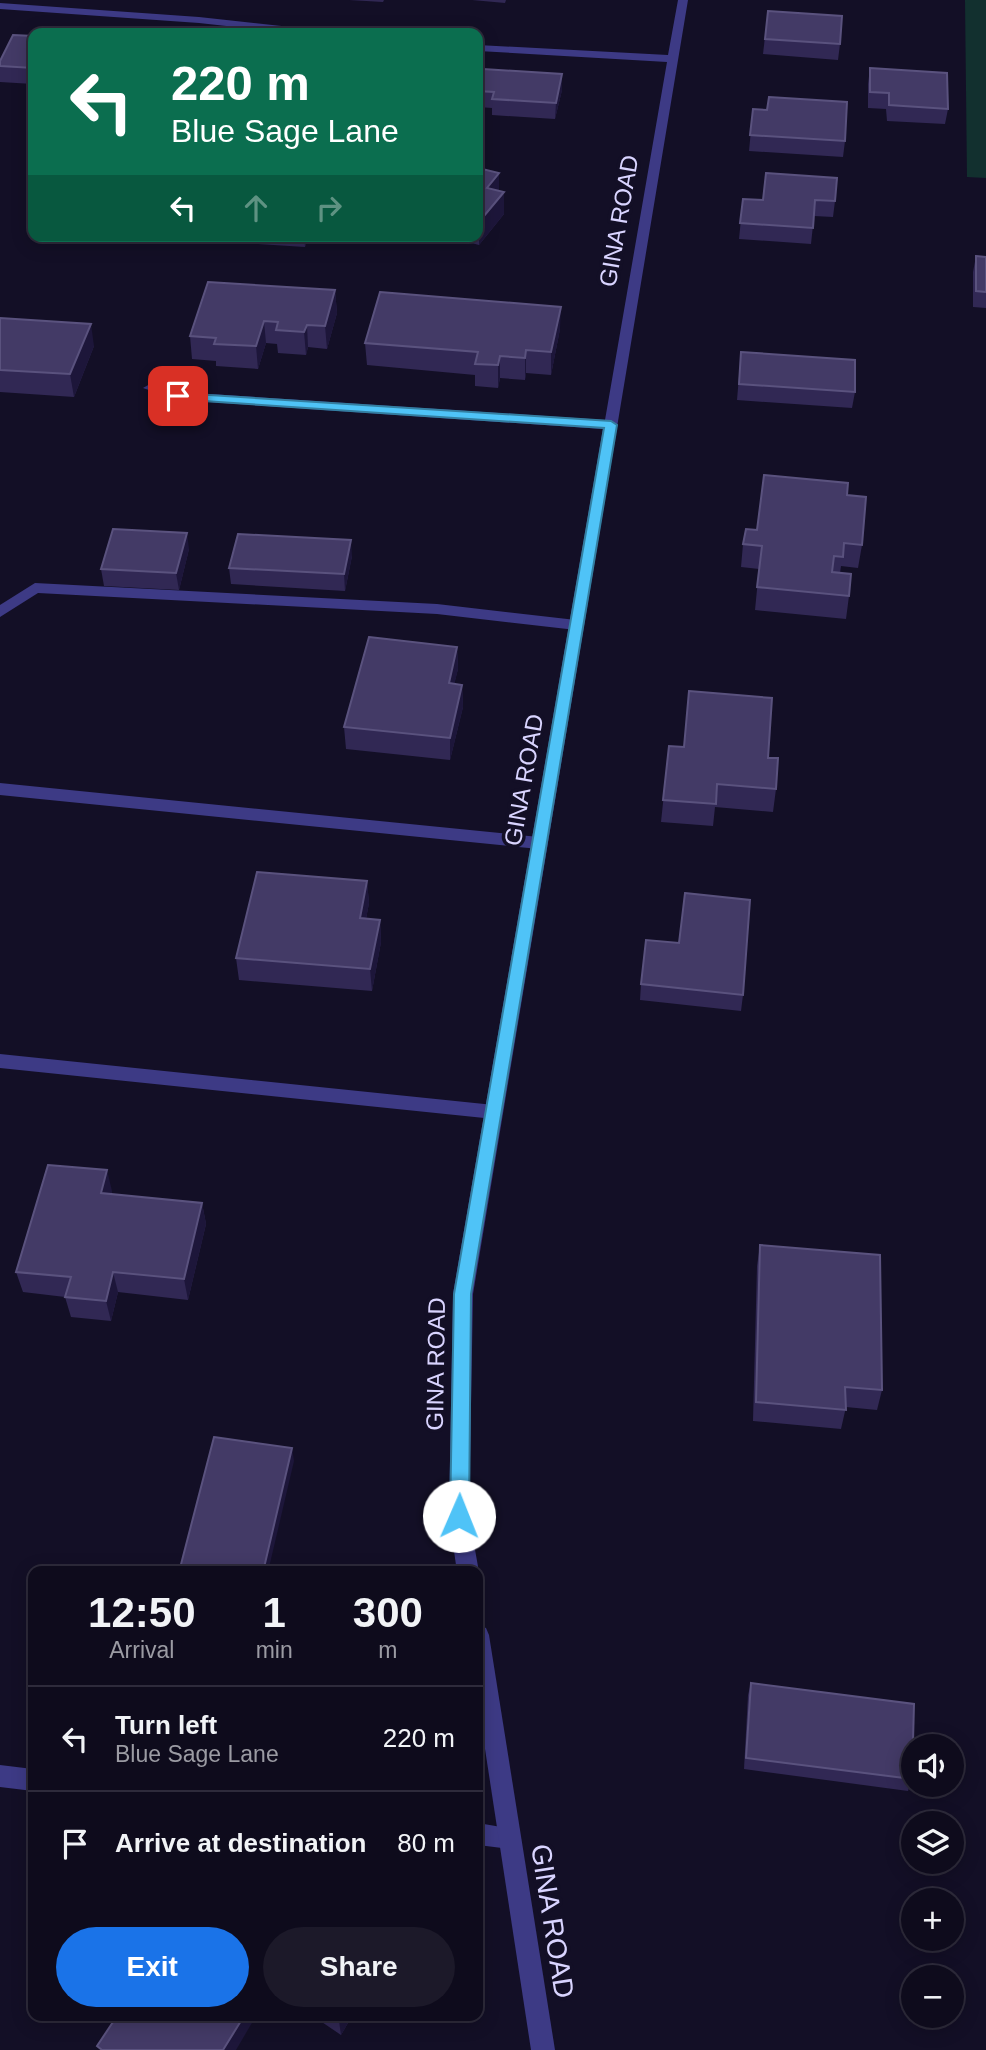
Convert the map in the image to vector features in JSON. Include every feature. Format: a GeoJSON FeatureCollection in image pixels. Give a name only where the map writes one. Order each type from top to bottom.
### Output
{"type":"FeatureCollection","features":[{"type":"Feature","properties":{"kind":"street","name":"GINA ROAD"},"geometry":{"type":"LineString","coordinates":[[467,1566],[459,1516],[463,1294],[683,0]]}},
{"type":"Feature","properties":{"kind":"street"},"geometry":{"type":"LineString","coordinates":[[0,6],[272,28]]}},
{"type":"Feature","properties":{"kind":"street"},"geometry":{"type":"LineString","coordinates":[[483,48],[673,59]]}},
{"type":"Feature","properties":{"kind":"street"},"geometry":{"type":"LineString","coordinates":[[150,388],[178,396],[611,425]]}},
{"type":"Feature","properties":{"kind":"street"},"geometry":{"type":"LineString","coordinates":[[0,612],[35,588],[437,609],[576,625]]}},
{"type":"Feature","properties":{"kind":"street"},"geometry":{"type":"LineString","coordinates":[[0,789],[539,843]]}},
{"type":"Feature","properties":{"kind":"street"},"geometry":{"type":"LineString","coordinates":[[0,1062],[494,1112]]}},
{"type":"Feature","properties":{"kind":"street","name":"GINA ROAD"},"geometry":{"type":"LineString","coordinates":[[483,1668],[543,2050]]}},
{"type":"Feature","properties":{"kind":"street"},"geometry":{"type":"LineString","coordinates":[[0,1776],[28,1779]]}},
{"type":"Feature","properties":{"kind":"street"},"geometry":{"type":"LineString","coordinates":[[483,1835],[509,1838]]}},
{"type":"Feature","properties":{"kind":"green space"},"geometry":{"type":"Polygon","coordinates":[[[965,0],[986,0],[986,178],[967,177],[965,0]]]}},
{"type":"Feature","properties":{"kind":"building"},"geometry":{"type":"Polygon","coordinates":[[[768,11],[842,16],[840,44],[765,39],[768,11]]]}},
{"type":"Feature","properties":{"kind":"building"},"geometry":{"type":"Polygon","coordinates":[[[13,35],[28,36],[28,68],[0,66],[13,35]]]}},
{"type":"Feature","properties":{"kind":"building"},"geometry":{"type":"Polygon","coordinates":[[[870,68],[947,73],[948,109],[889,105],[889,93],[870,92],[870,68]]]}},
{"type":"Feature","properties":{"kind":"building"},"geometry":{"type":"Polygon","coordinates":[[[483,69],[562,74],[556,103],[492,99],[494,92],[483,91],[483,69]]]}},
{"type":"Feature","properties":{"kind":"building"},"geometry":{"type":"Polygon","coordinates":[[[769,97],[847,102],[845,141],[750,135],[753,109],[767,110],[769,97]]]}},
{"type":"Feature","properties":{"kind":"building"},"geometry":{"type":"Polygon","coordinates":[[[483,169],[499,173],[487,188],[504,192],[483,217],[483,169]]]}},
{"type":"Feature","properties":{"kind":"building"},"geometry":{"type":"Polygon","coordinates":[[[766,173],[837,178],[835,201],[815,200],[813,228],[740,223],[743,199],[763,200],[766,173]]]}},
{"type":"Feature","properties":{"kind":"building"},"geometry":{"type":"Polygon","coordinates":[[[976,256],[986,257],[986,292],[976,291],[976,256]]]}},
{"type":"Feature","properties":{"kind":"building"},"geometry":{"type":"Polygon","coordinates":[[[208,282],[335,290],[325,326],[307,325],[304,332],[276,330],[278,322],[264,321],[256,346],[214,344],[216,338],[190,336],[208,282]]]}},
{"type":"Feature","properties":{"kind":"building"},"geometry":{"type":"Polygon","coordinates":[[[380,292],[561,307],[551,352],[526,350],[525,358],[500,356],[498,365],[475,364],[478,352],[365,343],[380,292]]]}},
{"type":"Feature","properties":{"kind":"building"},"geometry":{"type":"Polygon","coordinates":[[[0,318],[91,324],[70,374],[0,370],[0,318]]]}},
{"type":"Feature","properties":{"kind":"building"},"geometry":{"type":"Polygon","coordinates":[[[741,352],[855,360],[855,392],[739,384],[741,352]]]}},
{"type":"Feature","properties":{"kind":"building"},"geometry":{"type":"Polygon","coordinates":[[[764,475],[848,483],[847,495],[866,497],[862,545],[844,543],[843,557],[834,556],[832,572],[851,574],[849,596],[757,587],[762,546],[743,544],[746,529],[757,530],[764,475]]]}},
{"type":"Feature","properties":{"kind":"building"},"geometry":{"type":"Polygon","coordinates":[[[113,529],[187,533],[176,573],[101,569],[113,529]]]}},
{"type":"Feature","properties":{"kind":"building"},"geometry":{"type":"Polygon","coordinates":[[[238,534],[351,540],[344,574],[229,568],[238,534]]]}},
{"type":"Feature","properties":{"kind":"building"},"geometry":{"type":"Polygon","coordinates":[[[369,637],[457,647],[449,683],[462,685],[450,738],[344,727],[369,637]]]}},
{"type":"Feature","properties":{"kind":"building"},"geometry":{"type":"Polygon","coordinates":[[[689,691],[772,698],[768,758],[778,758],[776,789],[717,784],[716,804],[663,800],[669,746],[684,747],[689,691]]]}},
{"type":"Feature","properties":{"kind":"building"},"geometry":{"type":"Polygon","coordinates":[[[257,872],[367,881],[360,918],[380,920],[370,969],[236,958],[257,872]]]}},
{"type":"Feature","properties":{"kind":"building"},"geometry":{"type":"Polygon","coordinates":[[[685,893],[750,900],[743,995],[641,984],[646,940],[679,943],[685,893]]]}},
{"type":"Feature","properties":{"kind":"building"},"geometry":{"type":"Polygon","coordinates":[[[48,1165],[107,1170],[101,1193],[202,1203],[184,1279],[113,1272],[106,1301],[65,1297],[71,1277],[16,1272],[48,1165]]]}},
{"type":"Feature","properties":{"kind":"building"},"geometry":{"type":"Polygon","coordinates":[[[760,1245],[880,1255],[882,1390],[845,1387],[846,1410],[756,1402],[760,1245]]]}},
{"type":"Feature","properties":{"kind":"building"},"geometry":{"type":"Polygon","coordinates":[[[214,1437],[292,1448],[264,1566],[181,1566],[214,1437]]]}},
{"type":"Feature","properties":{"kind":"building"},"geometry":{"type":"Polygon","coordinates":[[[751,1683],[914,1704],[913,1734],[901,1734],[901,1778],[746,1758],[751,1683]]]}},
{"type":"Feature","properties":{"kind":"building"},"geometry":{"type":"Polygon","coordinates":[[[114,2021],[241,2021],[223,2050],[102,2050],[97,2046],[114,2021]]]}},
{"type":"Feature","properties":{"kind":"route"},"geometry":{"type":"LineString","coordinates":[[178,396],[611,425],[463,1294],[459,1516]]}}]}
